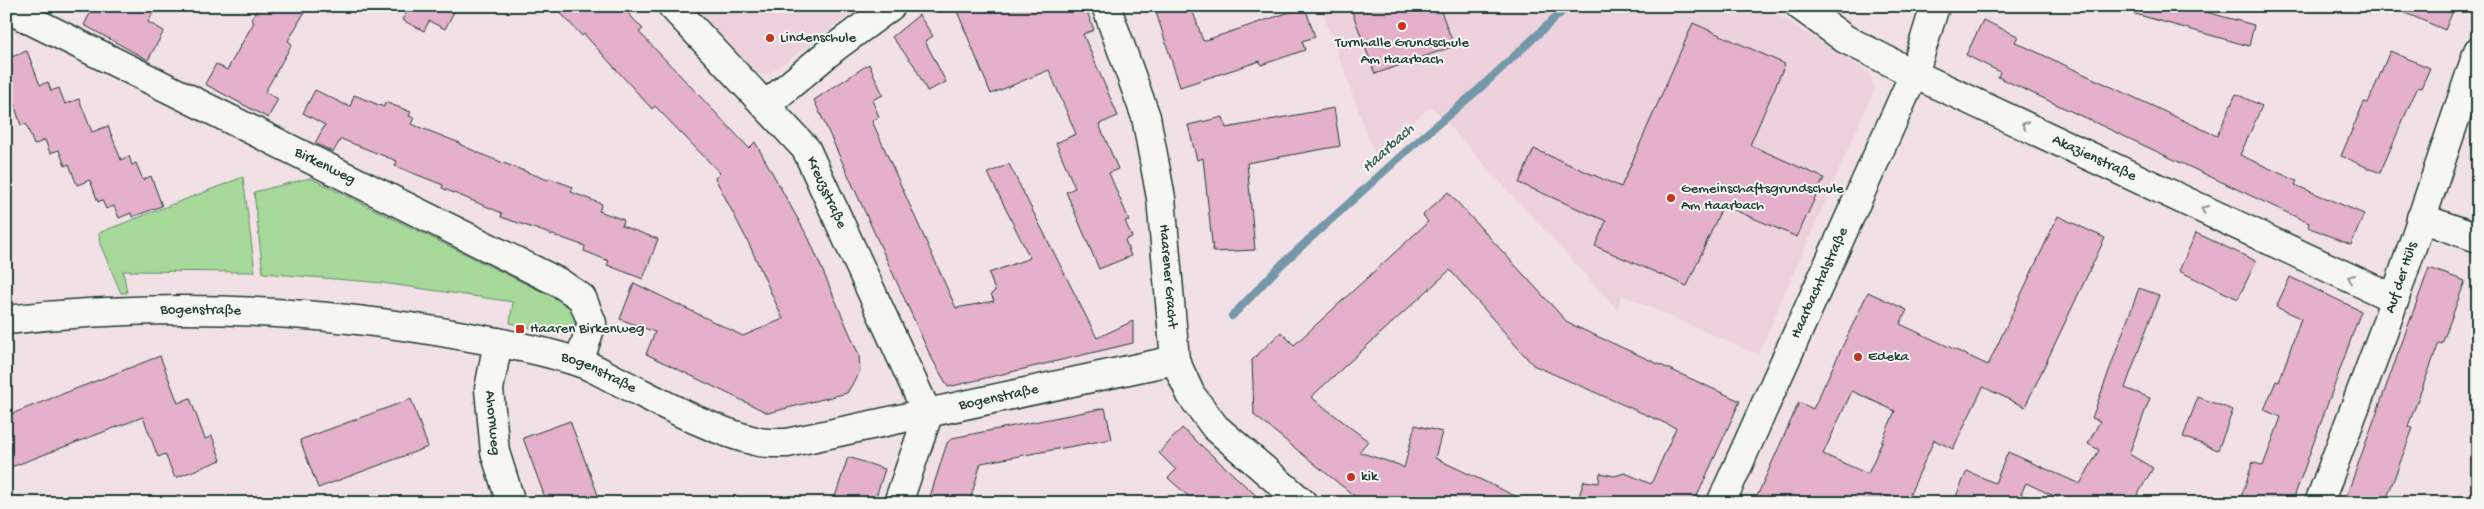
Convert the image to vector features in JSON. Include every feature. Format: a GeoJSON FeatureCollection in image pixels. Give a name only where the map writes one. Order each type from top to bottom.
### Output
{"type":"FeatureCollection","features":[{"type":"Feature","properties":{"kind":"street","name":"Kreuzstraße"},"geometry":{"type":"LineString","coordinates":[[672,6],[806,149],[928,414]]}},
{"type":"Feature","properties":{"kind":"street"},"geometry":{"type":"LineString","coordinates":[[766,105],[834,48],[891,6]]}},
{"type":"Feature","properties":{"kind":"street","name":"Haarener Gracht"},"geometry":{"type":"LineString","coordinates":[[1106,6],[1146,117],[1161,198],[1175,360],[1191,395],[1215,427],[1303,503]]}},
{"type":"Feature","properties":{"kind":"street","name":"Akazienstraße"},"geometry":{"type":"LineString","coordinates":[[1800,6],[1845,39],[1914,74],[2395,299]]}},
{"type":"Feature","properties":{"kind":"street","name":"Haarbachtalstraße"},"geometry":{"type":"LineString","coordinates":[[1721,503],[1914,74],[1935,6]]}},
{"type":"Feature","properties":{"kind":"street","name":"Birkenweg"},"geometry":{"type":"LineString","coordinates":[[6,8],[560,283],[582,298],[592,324],[579,362]]}},
{"type":"Feature","properties":{"kind":"street","name":"Auf der Hüls"},"geometry":{"type":"LineString","coordinates":[[2319,503],[2395,299],[2420,218],[2478,52]]}},
{"type":"Feature","properties":{"kind":"street"},"geometry":{"type":"LineString","coordinates":[[2420,218],[2478,238]]}},
{"type":"Feature","properties":{"kind":"street","name":"Bogenstraße"},"geometry":{"type":"LineString","coordinates":[[6,320],[109,313],[263,312],[329,316],[424,328],[498,342],[579,362],[692,417],[757,442],[787,443],[1175,360]]}},
{"type":"Feature","properties":{"kind":"street","name":"Ahornweg"},"geometry":{"type":"LineString","coordinates":[[498,342],[489,388],[495,452],[511,503]]}},
{"type":"Feature","properties":{"kind":"street"},"geometry":{"type":"LineString","coordinates":[[898,503],[928,414]]}},
{"type":"Feature","properties":{"kind":"shaded area","name":"Lindenschule"},"geometry":{"type":"Polygon","coordinates":[[[692,6],[862,6],[771,73],[761,75],[752,70],[692,6]]]}},
{"type":"Feature","properties":{"kind":"shaded area","name":"Gemeinschaftsgrundschule Am Haarbach"},"geometry":{"type":"Polygon","coordinates":[[[1320,6],[1764,6],[1870,73],[1875,88],[1758,355],[1622,295],[1618,311],[1431,106],[1375,156],[1320,6]]]}},
{"type":"Feature","properties":{"kind":"green space"},"geometry":{"type":"Polygon","coordinates":[[[243,177],[255,272],[123,271],[127,293],[121,293],[100,244],[99,234],[101,232],[243,177]]]}},
{"type":"Feature","properties":{"kind":"green space"},"geometry":{"type":"Polygon","coordinates":[[[310,178],[571,306],[576,320],[573,329],[559,334],[510,323],[513,302],[383,283],[263,273],[254,192],[310,178]]]}},
{"type":"Feature","properties":{"kind":"building"},"geometry":{"type":"Polygon","coordinates":[[[94,6],[157,6],[148,22],[164,31],[148,60],[84,25],[94,6]]]}},
{"type":"Feature","properties":{"kind":"building"},"geometry":{"type":"Polygon","coordinates":[[[258,6],[308,6],[288,41],[292,44],[265,92],[278,99],[268,118],[205,84],[216,64],[227,70],[254,22],[251,20],[258,6]]]}},
{"type":"Feature","properties":{"kind":"building"},"geometry":{"type":"Polygon","coordinates":[[[402,6],[457,6],[445,29],[429,21],[424,31],[402,20],[408,9],[402,6]]]}},
{"type":"Feature","properties":{"kind":"building"},"geometry":{"type":"Polygon","coordinates":[[[554,6],[621,6],[643,29],[639,32],[749,148],[755,142],[809,239],[859,355],[860,371],[847,393],[768,413],[646,354],[655,332],[620,319],[634,283],[743,336],[783,319],[749,244],[715,178],[720,173],[655,106],[652,109],[584,34],[582,36],[554,6]]]}},
{"type":"Feature","properties":{"kind":"building"},"geometry":{"type":"Polygon","coordinates":[[[955,6],[1085,6],[1094,30],[1083,34],[1118,116],[1099,124],[1118,169],[1109,173],[1129,220],[1125,221],[1132,237],[1125,240],[1131,256],[1099,269],[1066,192],[1075,188],[1056,143],[1076,134],[1049,70],[991,94],[955,6]]]}},
{"type":"Feature","properties":{"kind":"building"},"geometry":{"type":"Polygon","coordinates":[[[1154,6],[1191,6],[1203,41],[1305,7],[1315,37],[1302,41],[1305,50],[1261,65],[1260,61],[1180,87],[1154,6]]]}},
{"type":"Feature","properties":{"kind":"building","name":"Turnhalle Grundschule Am Haarbach"},"geometry":{"type":"Polygon","coordinates":[[[1350,6],[1439,6],[1454,46],[1375,74],[1350,6]]]}},
{"type":"Feature","properties":{"kind":"building"},"geometry":{"type":"Polygon","coordinates":[[[2129,6],[2184,6],[2254,25],[2249,46],[2128,12],[2129,6]]]}},
{"type":"Feature","properties":{"kind":"building"},"geometry":{"type":"Polygon","coordinates":[[[2389,6],[2455,6],[2445,30],[2389,6]]]}},
{"type":"Feature","properties":{"kind":"building"},"geometry":{"type":"Polygon","coordinates":[[[919,15],[933,36],[925,41],[946,82],[927,91],[914,65],[892,37],[919,15]]]}},
{"type":"Feature","properties":{"kind":"building"},"geometry":{"type":"Polygon","coordinates":[[[1983,20],[2018,36],[2015,42],[2217,136],[2236,94],[2262,106],[2240,155],[2297,181],[2295,185],[2364,214],[2351,245],[2308,227],[2309,223],[1998,77],[2000,72],[1966,55],[1983,20]]]}},
{"type":"Feature","properties":{"kind":"building"},"geometry":{"type":"Polygon","coordinates":[[[1693,23],[1785,64],[1750,145],[1824,178],[1797,237],[1723,205],[1687,286],[1595,246],[1606,221],[1519,183],[1534,149],[1621,187],[1693,23]]]}},
{"type":"Feature","properties":{"kind":"building"},"geometry":{"type":"Polygon","coordinates":[[[27,51],[40,85],[48,82],[51,91],[59,88],[65,104],[79,99],[92,132],[108,126],[121,160],[129,156],[132,165],[136,163],[143,180],[151,176],[162,206],[132,217],[131,213],[119,218],[114,206],[106,209],[102,200],[98,202],[90,180],[77,185],[69,164],[65,166],[59,150],[50,153],[45,140],[34,145],[26,124],[21,125],[14,104],[6,107],[6,59],[27,51]]]}},
{"type":"Feature","properties":{"kind":"building"},"geometry":{"type":"Polygon","coordinates":[[[2390,51],[2430,68],[2421,88],[2418,87],[2380,173],[2341,156],[2364,102],[2368,103],[2390,51]]]}},
{"type":"Feature","properties":{"kind":"building"},"geometry":{"type":"Polygon","coordinates":[[[869,64],[883,95],[872,100],[879,117],[872,121],[956,308],[994,301],[991,294],[995,291],[989,273],[1030,258],[988,173],[1009,164],[1097,338],[1133,321],[1133,343],[948,387],[930,355],[814,100],[869,64]]]}},
{"type":"Feature","properties":{"kind":"building"},"geometry":{"type":"Polygon","coordinates":[[[315,90],[350,107],[354,95],[384,107],[385,102],[411,112],[409,116],[414,118],[411,124],[460,143],[488,157],[548,180],[549,178],[573,187],[571,192],[602,204],[599,211],[624,220],[622,226],[658,239],[643,279],[607,265],[609,261],[584,251],[585,246],[501,217],[502,213],[442,188],[443,185],[395,166],[397,161],[341,139],[333,152],[315,143],[325,125],[303,113],[315,90]]]}},
{"type":"Feature","properties":{"kind":"building"},"geometry":{"type":"Polygon","coordinates":[[[1334,108],[1340,146],[1247,163],[1255,250],[1213,252],[1203,158],[1197,160],[1188,125],[1223,117],[1226,128],[1334,108]]]}},
{"type":"Feature","properties":{"kind":"building"},"geometry":{"type":"Polygon","coordinates":[[[1448,192],[1568,323],[1740,401],[1694,503],[1577,503],[1584,481],[1599,483],[1600,473],[1614,476],[1625,473],[1651,484],[1676,428],[1533,365],[1450,270],[1311,397],[1368,441],[1359,452],[1404,468],[1415,425],[1442,432],[1435,458],[1530,503],[1363,503],[1254,415],[1252,360],[1281,332],[1294,345],[1428,222],[1423,215],[1448,192]]]}},
{"type":"Feature","properties":{"kind":"building"},"geometry":{"type":"Polygon","coordinates":[[[2058,216],[2105,238],[2025,407],[1983,387],[1953,449],[1934,440],[1906,503],[1883,495],[1880,503],[1754,503],[1799,402],[1813,409],[1868,292],[1907,310],[1900,324],[1988,365],[2058,216]],[[1852,391],[1823,454],[1868,474],[1895,411],[1852,391]]]}},
{"type":"Feature","properties":{"kind":"building"},"geometry":{"type":"Polygon","coordinates":[[[2196,233],[2256,261],[2238,299],[2179,271],[2196,233]]]}},
{"type":"Feature","properties":{"kind":"building"},"geometry":{"type":"Polygon","coordinates":[[[2429,268],[2465,281],[2442,344],[2439,343],[2408,426],[2413,428],[2385,503],[2344,503],[2429,268]]]}},
{"type":"Feature","properties":{"kind":"building"},"geometry":{"type":"Polygon","coordinates":[[[2290,277],[2361,311],[2292,503],[2239,503],[2253,462],[2263,466],[2281,417],[2264,410],[2276,381],[2279,382],[2301,318],[2276,307],[2290,277]]]}},
{"type":"Feature","properties":{"kind":"building"},"geometry":{"type":"Polygon","coordinates":[[[2139,288],[2159,295],[2125,388],[2150,398],[2129,454],[2153,468],[2133,503],[2069,503],[2026,483],[2021,494],[2042,503],[1953,503],[1967,471],[1995,483],[2008,452],[2080,484],[2099,450],[2088,444],[2100,421],[2092,418],[2139,288]]]}},
{"type":"Feature","properties":{"kind":"building"},"geometry":{"type":"Polygon","coordinates":[[[160,356],[178,403],[190,398],[205,439],[212,436],[221,460],[175,478],[165,454],[158,457],[143,417],[6,469],[6,416],[160,356]]]}},
{"type":"Feature","properties":{"kind":"building"},"geometry":{"type":"Polygon","coordinates":[[[2198,397],[2233,410],[2218,450],[2183,437],[2198,397]]]}},
{"type":"Feature","properties":{"kind":"building"},"geometry":{"type":"Polygon","coordinates":[[[411,399],[428,447],[318,488],[300,440],[411,399]]]}},
{"type":"Feature","properties":{"kind":"building"},"geometry":{"type":"Polygon","coordinates":[[[1105,408],[1112,439],[981,463],[969,503],[928,503],[947,443],[952,438],[1105,408]]]}},
{"type":"Feature","properties":{"kind":"building"},"geometry":{"type":"Polygon","coordinates":[[[570,421],[601,503],[547,503],[523,438],[570,421]]]}},
{"type":"Feature","properties":{"kind":"building"},"geometry":{"type":"Polygon","coordinates":[[[1182,428],[1264,503],[1196,503],[1168,478],[1176,470],[1159,453],[1182,428]]]}},
{"type":"Feature","properties":{"kind":"building"},"geometry":{"type":"Polygon","coordinates":[[[848,457],[885,469],[874,503],[833,503],[848,457]]]}},
{"type":"Feature","properties":{"kind":"waterway","name":"Haarbach"},"geometry":{"type":"LineString","coordinates":[[1232,316],[1282,264],[1412,146],[1478,90],[1568,6]]}},
{"type":"Feature","properties":{"kind":"place","name":"Turnhalle Grundschule Am Haarbach"},"geometry":{"type":"Point","coordinates":[1402,26]}},
{"type":"Feature","properties":{"kind":"place","name":"Lindenschule"},"geometry":{"type":"Point","coordinates":[770,38]}},
{"type":"Feature","properties":{"kind":"place","name":"Gemeinschaftsgrundschule Am Haarbach"},"geometry":{"type":"Point","coordinates":[1671,198]}},
{"type":"Feature","properties":{"kind":"place","name":"Haaren Birkenweg"},"geometry":{"type":"Point","coordinates":[520,329]}},
{"type":"Feature","properties":{"kind":"place","name":"Edeka"},"geometry":{"type":"Point","coordinates":[1858,357]}},
{"type":"Feature","properties":{"kind":"place","name":"kik"},"geometry":{"type":"Point","coordinates":[1351,477]}}]}
